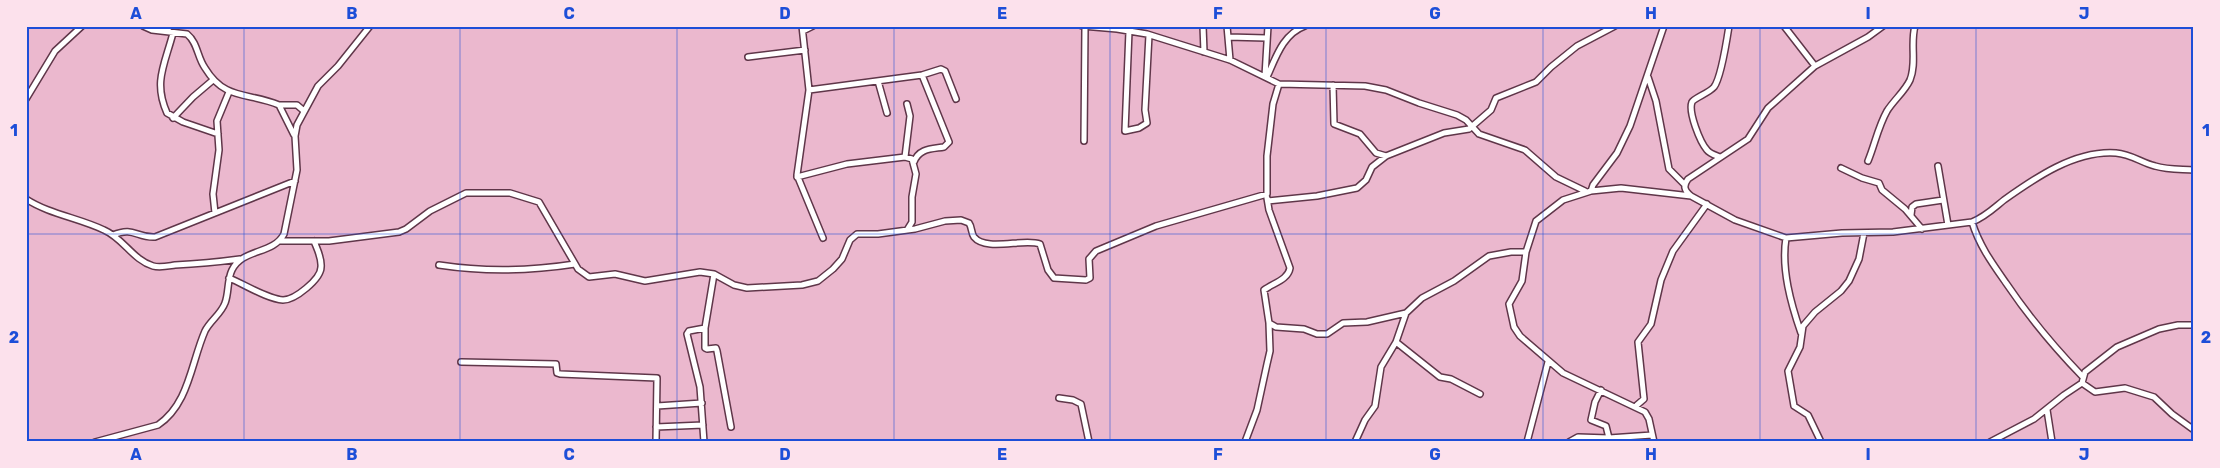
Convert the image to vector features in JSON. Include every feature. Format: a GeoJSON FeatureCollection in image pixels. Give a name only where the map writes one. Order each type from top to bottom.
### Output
{"type":"FeatureCollection","features":[{"type":"Feature","properties":{"kind":"street"},"geometry":{"type":"LineString","coordinates":[[26,100],[56,51],[82,26]]}},
{"type":"Feature","properties":{"kind":"street"},"geometry":{"type":"LineString","coordinates":[[143,26],[165,32],[183,33],[190,37],[198,50],[203,66],[213,80],[229,92],[252,96],[279,105],[297,105],[304,111]]}},
{"type":"Feature","properties":{"kind":"street"},"geometry":{"type":"LineString","coordinates":[[165,32],[171,26]]}},
{"type":"Feature","properties":{"kind":"street"},"geometry":{"type":"LineString","coordinates":[[295,136],[304,111],[318,86],[338,66],[370,26]]}},
{"type":"Feature","properties":{"kind":"street"},"geometry":{"type":"LineString","coordinates":[[813,26],[803,29],[809,90],[800,141],[798,177],[823,238]]}},
{"type":"Feature","properties":{"kind":"street"},"geometry":{"type":"LineString","coordinates":[[1128,31],[1125,131],[1139,128],[1147,123],[1145,110],[1147,26]]}},
{"type":"Feature","properties":{"kind":"street"},"geometry":{"type":"LineString","coordinates":[[1203,26],[1204,52]]}},
{"type":"Feature","properties":{"kind":"street"},"geometry":{"type":"LineString","coordinates":[[1228,26],[1230,60]]}},
{"type":"Feature","properties":{"kind":"street"},"geometry":{"type":"LineString","coordinates":[[1266,77],[1266,38],[1268,26]]}},
{"type":"Feature","properties":{"kind":"street"},"geometry":{"type":"LineString","coordinates":[[1266,77],[1280,48],[1295,28],[1305,26]]}},
{"type":"Feature","properties":{"kind":"street"},"geometry":{"type":"LineString","coordinates":[[1268,201],[1317,196],[1357,188],[1366,180],[1372,167],[1386,156],[1444,132],[1466,130],[1490,110],[1496,98],[1536,82],[1551,66],[1577,46],[1615,26]]}},
{"type":"Feature","properties":{"kind":"street"},"geometry":{"type":"LineString","coordinates":[[1589,191],[1623,141],[1648,77],[1664,26]]}},
{"type":"Feature","properties":{"kind":"street"},"geometry":{"type":"LineString","coordinates":[[1720,157],[1708,152],[1705,148],[1695,127],[1692,103],[1708,93],[1716,84],[1729,26]]}},
{"type":"Feature","properties":{"kind":"street"},"geometry":{"type":"LineString","coordinates":[[1784,26],[1815,66]]}},
{"type":"Feature","properties":{"kind":"street"},"geometry":{"type":"LineString","coordinates":[[1684,184],[1688,179],[1748,139],[1768,108],[1815,66],[1868,37],[1883,26]]}},
{"type":"Feature","properties":{"kind":"street"},"geometry":{"type":"LineString","coordinates":[[1868,161],[1876,134],[1884,116],[1911,78],[1913,61],[1912,35],[1915,26]]}},
{"type":"Feature","properties":{"kind":"street"},"geometry":{"type":"LineString","coordinates":[[1084,141],[1084,27],[1148,35],[1230,60],[1279,84],[1365,86],[1386,90],[1457,115],[1479,134],[1525,150],[1556,177],[1570,186],[1589,191]]}},
{"type":"Feature","properties":{"kind":"street"},"geometry":{"type":"LineString","coordinates":[[173,33],[159,84],[164,107],[173,118],[218,134]]}},
{"type":"Feature","properties":{"kind":"street"},"geometry":{"type":"LineString","coordinates":[[1228,37],[1266,38]]}},
{"type":"Feature","properties":{"kind":"street"},"geometry":{"type":"LineString","coordinates":[[748,57],[806,50]]}},
{"type":"Feature","properties":{"kind":"street"},"geometry":{"type":"LineString","coordinates":[[809,90],[839,84],[922,75],[944,70],[956,99]]}},
{"type":"Feature","properties":{"kind":"street"},"geometry":{"type":"LineString","coordinates":[[907,230],[912,222],[912,197],[916,174],[914,162],[917,155],[923,150],[944,148],[949,142],[922,75]]}},
{"type":"Feature","properties":{"kind":"street"},"geometry":{"type":"LineString","coordinates":[[1648,77],[1656,101],[1669,169],[1684,184],[1686,192],[1735,220],[1786,238],[1922,229],[1972,222],[2059,166],[2095,154],[2115,153],[2140,159],[2154,166],[2194,170]]}},
{"type":"Feature","properties":{"kind":"street"},"geometry":{"type":"LineString","coordinates":[[173,118],[193,96],[213,80]]}},
{"type":"Feature","properties":{"kind":"street"},"geometry":{"type":"LineString","coordinates":[[878,81],[887,113]]}},
{"type":"Feature","properties":{"kind":"street"},"geometry":{"type":"LineString","coordinates":[[1245,442],[1257,410],[1270,351],[1269,323],[1264,303],[1264,290],[1288,275],[1290,268],[1267,194],[1267,156],[1273,104],[1279,84]]}},
{"type":"Feature","properties":{"kind":"street"},"geometry":{"type":"LineString","coordinates":[[1333,85],[1334,124],[1360,134],[1376,152],[1386,156]]}},
{"type":"Feature","properties":{"kind":"street"},"geometry":{"type":"LineString","coordinates":[[215,213],[213,194],[219,150],[218,114],[229,92]]}},
{"type":"Feature","properties":{"kind":"street"},"geometry":{"type":"LineString","coordinates":[[905,157],[910,116],[907,104]]}},
{"type":"Feature","properties":{"kind":"street"},"geometry":{"type":"LineString","coordinates":[[279,105],[295,136],[297,157],[295,180],[286,224],[280,241]]}},
{"type":"Feature","properties":{"kind":"street"},"geometry":{"type":"LineString","coordinates":[[798,177],[847,164],[905,157],[912,159],[914,162]]}},
{"type":"Feature","properties":{"kind":"street"},"geometry":{"type":"LineString","coordinates":[[1938,166],[1948,225]]}},
{"type":"Feature","properties":{"kind":"street"},"geometry":{"type":"LineString","coordinates":[[1841,168],[1862,178],[1879,183],[1882,190],[1911,215],[1922,229]]}},
{"type":"Feature","properties":{"kind":"street"},"geometry":{"type":"LineString","coordinates":[[113,235],[125,230],[156,237],[295,180]]}},
{"type":"Feature","properties":{"kind":"street"},"geometry":{"type":"LineString","coordinates":[[1654,442],[1648,415],[1637,407],[1572,379],[1548,362],[1520,336],[1514,327],[1509,304],[1522,281],[1526,252],[1536,221],[1542,214],[1563,200],[1589,191],[1631,188],[1691,196]]}},
{"type":"Feature","properties":{"kind":"street"},"geometry":{"type":"LineString","coordinates":[[26,199],[38,206],[73,217],[113,235],[122,241],[129,250],[154,266],[240,259],[280,241],[348,239],[399,232],[430,211],[466,193],[510,193],[539,202],[575,264],[589,277],[615,274],[645,281],[686,272],[714,274],[734,285],[747,288],[811,283],[823,278],[842,259],[853,236],[861,233],[878,234],[907,230],[940,221],[966,221],[970,225],[973,236],[982,242],[1040,244],[1048,270],[1054,278],[1086,280],[1090,278],[1089,259],[1096,251],[1156,226],[1267,194]]}},
{"type":"Feature","properties":{"kind":"street"},"geometry":{"type":"LineString","coordinates":[[1911,215],[1912,208],[1916,204],[1943,200]]}},
{"type":"Feature","properties":{"kind":"street"},"geometry":{"type":"LineString","coordinates":[[1637,407],[1644,399],[1638,342],[1652,324],[1661,280],[1673,251],[1707,204]]}},
{"type":"Feature","properties":{"kind":"street"},"geometry":{"type":"LineString","coordinates":[[1972,222],[1983,249],[2026,312],[2050,342],[2082,376]]}},
{"type":"Feature","properties":{"kind":"street"},"geometry":{"type":"LineString","coordinates":[[1801,333],[1811,316],[1849,282],[1858,259],[1864,233]]}},
{"type":"Feature","properties":{"kind":"street"},"geometry":{"type":"LineString","coordinates":[[1786,238],[1784,252],[1786,272],[1801,333],[1800,347],[1788,370],[1792,400],[1796,409],[1808,415],[1821,442]]}},
{"type":"Feature","properties":{"kind":"street"},"geometry":{"type":"LineString","coordinates":[[229,278],[280,300],[295,297],[318,276],[321,270],[322,264],[314,241]]}},
{"type":"Feature","properties":{"kind":"street"},"geometry":{"type":"LineString","coordinates":[[1355,442],[1365,420],[1375,406],[1381,367],[1396,342],[1406,313],[1422,298],[1454,281],[1489,256],[1511,252],[1526,252]]}},
{"type":"Feature","properties":{"kind":"street"},"geometry":{"type":"LineString","coordinates":[[95,442],[158,425],[171,414],[186,389],[206,329],[224,305],[232,268],[240,259]]}},
{"type":"Feature","properties":{"kind":"street"},"geometry":{"type":"LineString","coordinates":[[439,265],[482,270],[526,270],[575,264]]}},
{"type":"Feature","properties":{"kind":"street"},"geometry":{"type":"LineString","coordinates":[[714,274],[705,328],[706,348],[716,348],[717,351],[731,427]]}},
{"type":"Feature","properties":{"kind":"street"},"geometry":{"type":"LineString","coordinates":[[1269,323],[1276,326],[1304,329],[1317,334],[1327,334],[1343,323],[1367,322],[1406,313]]}},
{"type":"Feature","properties":{"kind":"street"},"geometry":{"type":"LineString","coordinates":[[2082,384],[2082,376],[2090,367],[2117,346],[2159,328],[2194,325]]}},
{"type":"Feature","properties":{"kind":"street"},"geometry":{"type":"LineString","coordinates":[[704,442],[699,378],[687,334],[691,330],[705,328]]}},
{"type":"Feature","properties":{"kind":"street"},"geometry":{"type":"LineString","coordinates":[[1396,342],[1440,377],[1450,379],[1480,394]]}},
{"type":"Feature","properties":{"kind":"street"},"geometry":{"type":"LineString","coordinates":[[461,362],[556,364],[558,374],[656,378],[656,442]]}},
{"type":"Feature","properties":{"kind":"street"},"geometry":{"type":"LineString","coordinates":[[1527,442],[1548,362]]}},
{"type":"Feature","properties":{"kind":"street"},"geometry":{"type":"LineString","coordinates":[[1990,442],[2047,410],[2064,395],[2082,384]]}},
{"type":"Feature","properties":{"kind":"street"},"geometry":{"type":"LineString","coordinates":[[2082,384],[2095,392],[2125,388],[2154,397],[2172,414],[2194,430]]}},
{"type":"Feature","properties":{"kind":"street"},"geometry":{"type":"LineString","coordinates":[[1601,390],[1595,402],[1590,420],[1606,426],[1609,438]]}},
{"type":"Feature","properties":{"kind":"street"},"geometry":{"type":"LineString","coordinates":[[1059,398],[1074,400],[1081,404],[1089,442]]}},
{"type":"Feature","properties":{"kind":"street"},"geometry":{"type":"LineString","coordinates":[[657,406],[702,403]]}},
{"type":"Feature","properties":{"kind":"street"},"geometry":{"type":"LineString","coordinates":[[2047,410],[2052,442]]}},
{"type":"Feature","properties":{"kind":"street"},"geometry":{"type":"LineString","coordinates":[[656,427],[703,425]]}},
{"type":"Feature","properties":{"kind":"street"},"geometry":{"type":"LineString","coordinates":[[1569,442],[1575,437],[1609,438],[1652,435]]}}]}
